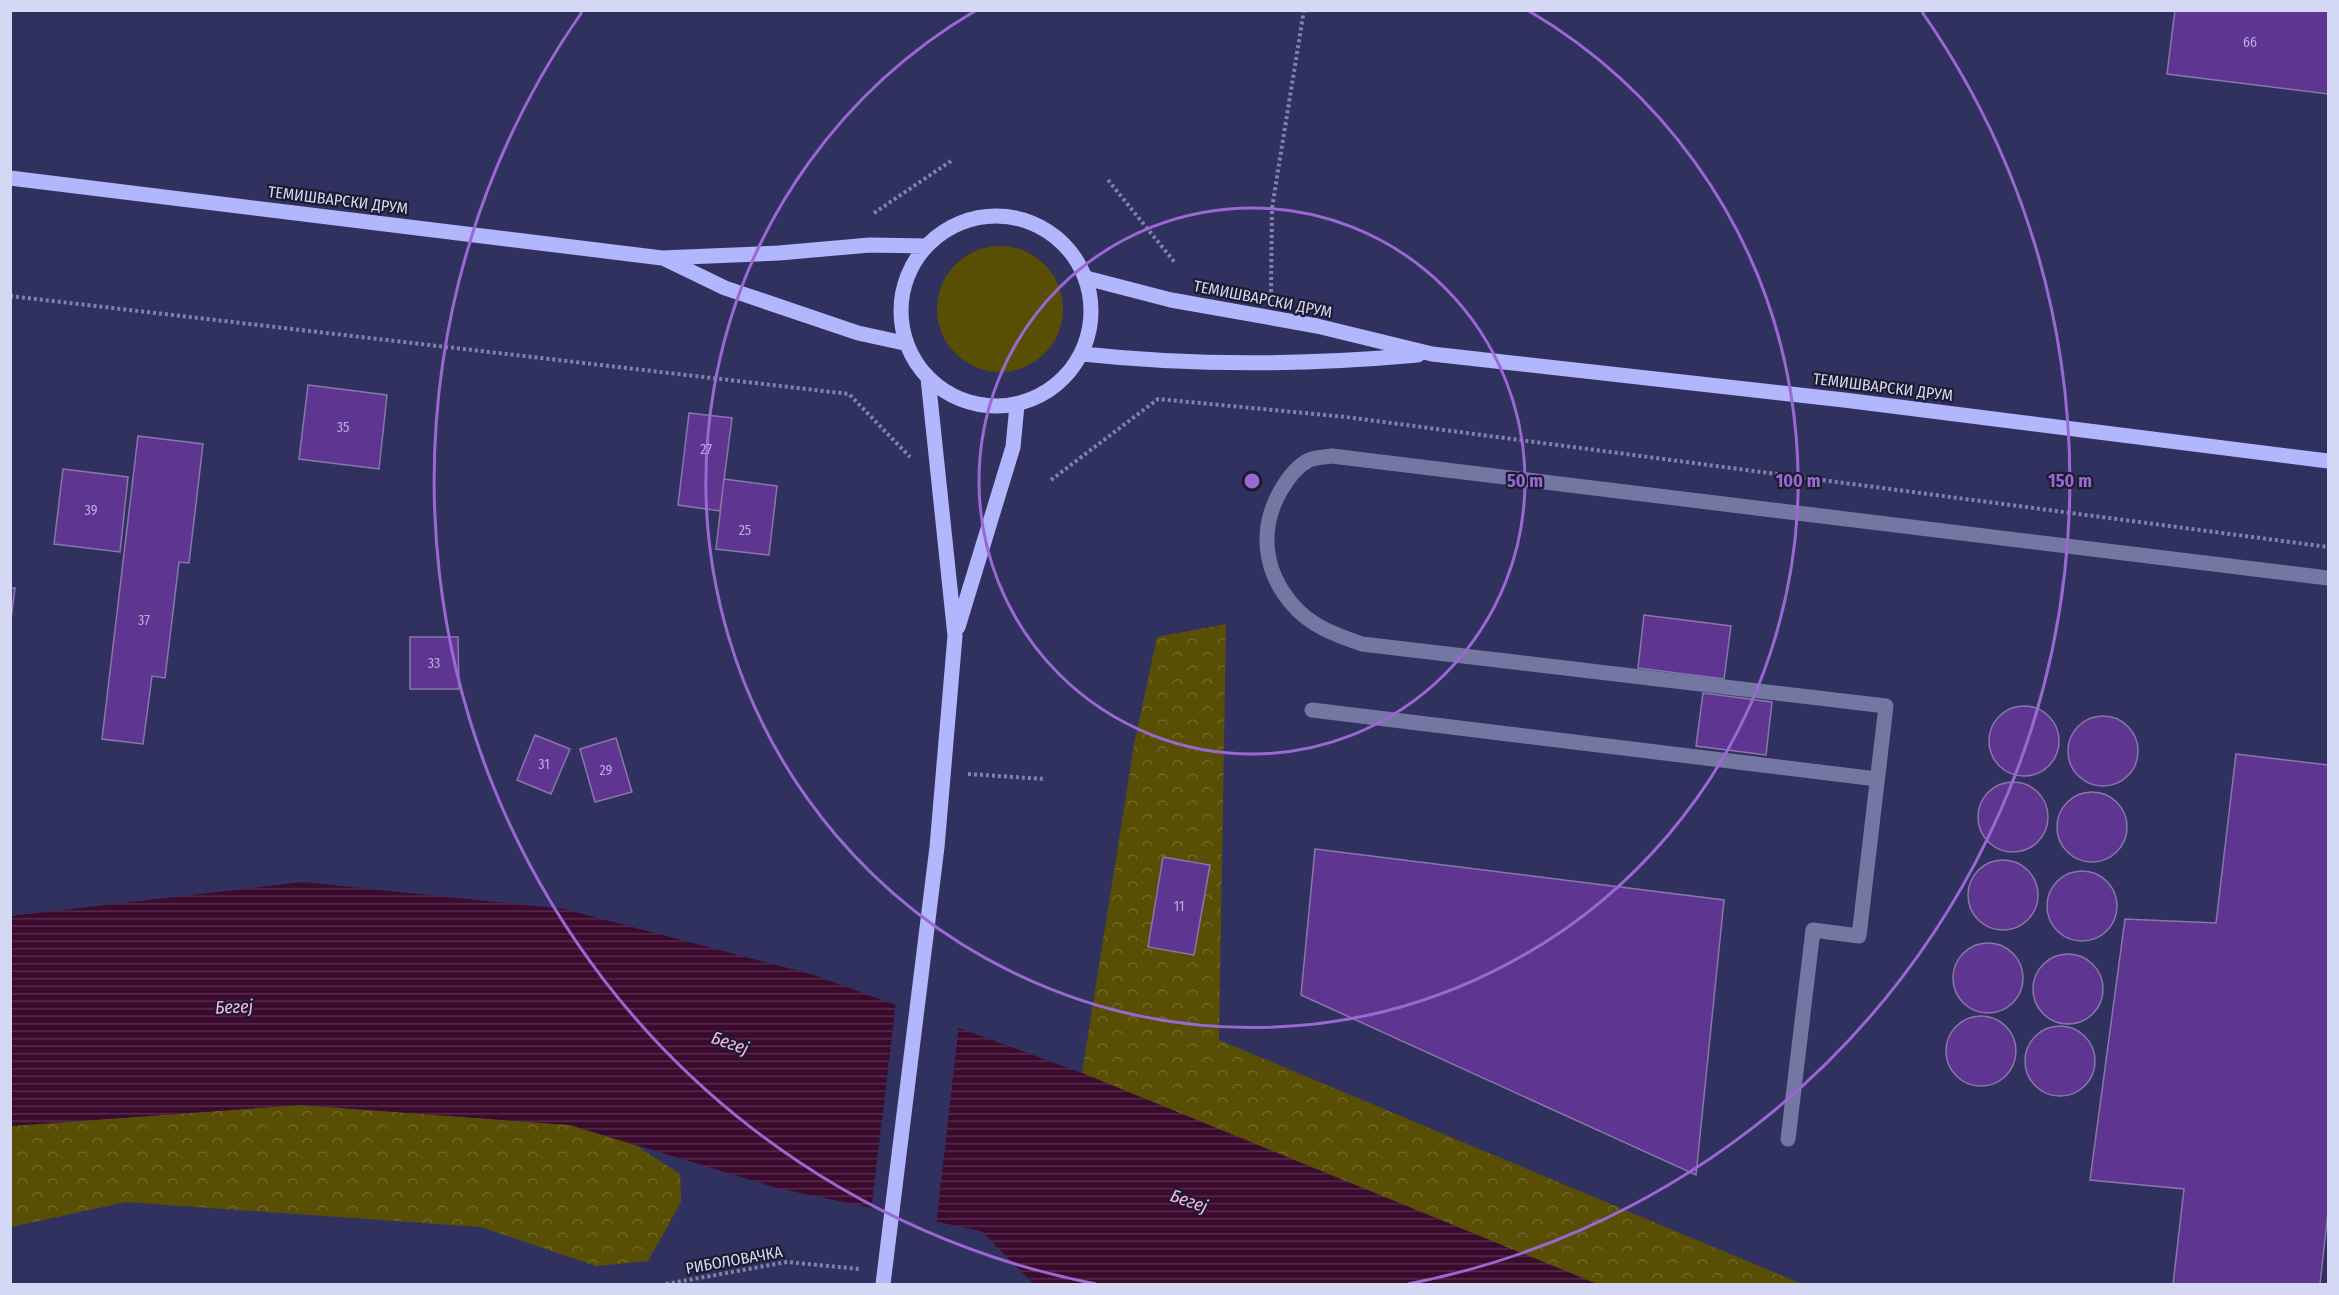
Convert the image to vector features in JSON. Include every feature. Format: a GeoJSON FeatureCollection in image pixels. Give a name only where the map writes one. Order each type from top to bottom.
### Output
{"type":"FeatureCollection","features":[{"type":"Feature","properties":{"kind":"main road","name":"ТЕМИШВАРСКИ ДРУМ"},"geometry":{"type":"LineString","coordinates":[[10,178],[662,258],[779,254],[870,245],[926,246]]}},
{"type":"Feature","properties":{"kind":"main road"},"geometry":{"type":"LineString","coordinates":[[994,215],[1032,222],[1064,244],[1077,260],[1086,278],[1092,304],[1090,329],[1083,354],[1066,377],[1044,395],[1017,405],[984,407],[954,397],[928,378],[904,343],[900,314],[902,289],[911,266],[926,246],[957,223],[994,215]]}},
{"type":"Feature","properties":{"kind":"main road","name":"ТЕМИШВАРСКИ ДРУМ"},"geometry":{"type":"LineString","coordinates":[[662,258],[725,288],[858,333],[904,343]]}},
{"type":"Feature","properties":{"kind":"main road","name":"ТЕМИШВАРСКИ ДРУМ"},"geometry":{"type":"LineString","coordinates":[[1086,278],[1171,300],[1270,317],[1432,354],[1855,401],[2328,461]]}},
{"type":"Feature","properties":{"kind":"main road","name":"ТЕМИШВАРСКИ ДРУМ"},"geometry":{"type":"LineString","coordinates":[[1083,354],[1149,361],[1292,362],[1355,361],[1432,354]]}},
{"type":"Feature","properties":{"kind":"main road"},"geometry":{"type":"LineString","coordinates":[[883,1284],[937,847],[955,636],[928,378]]}},
{"type":"Feature","properties":{"kind":"main road"},"geometry":{"type":"LineString","coordinates":[[955,636],[1013,447],[1017,405]]}},
{"type":"Feature","properties":{"kind":"lane"},"geometry":{"type":"LineString","coordinates":[[1788,1139],[1813,930],[1859,936],[1886,706],[1362,644],[1333,634],[1309,620],[1292,604],[1278,584],[1265,541],[1268,519],[1275,501],[1299,467],[1311,459],[1332,456],[2328,578]]}},
{"type":"Feature","properties":{"kind":"lane"},"geometry":{"type":"LineString","coordinates":[[1312,710],[1877,779]]}},
{"type":"Feature","properties":{"kind":"path"},"geometry":{"type":"LineString","coordinates":[[1270,317],[1272,208],[1304,10]]}},
{"type":"Feature","properties":{"kind":"path"},"geometry":{"type":"LineString","coordinates":[[874,213],[951,161]]}},
{"type":"Feature","properties":{"kind":"path"},"geometry":{"type":"LineString","coordinates":[[1108,180],[1176,264]]}},
{"type":"Feature","properties":{"kind":"path"},"geometry":{"type":"LineString","coordinates":[[10,296],[849,394],[910,457]]}},
{"type":"Feature","properties":{"kind":"path"},"geometry":{"type":"LineString","coordinates":[[1051,480],[1158,399],[1346,417],[2328,547]]}},
{"type":"Feature","properties":{"kind":"path"},"geometry":{"type":"LineString","coordinates":[[943,773],[1045,779]]}},
{"type":"Feature","properties":{"kind":"path","name":"РИБОЛОВАЧКА"},"geometry":{"type":"LineString","coordinates":[[666,1284],[787,1262],[865,1270]]}},
{"type":"Feature","properties":{"kind":"green space"},"geometry":{"type":"Polygon","coordinates":[[[1000,246],[1024,251],[1045,264],[1058,285],[1063,309],[1058,333],[1045,354],[1024,367],[1000,372],[976,367],[955,354],[942,333],[937,309],[942,285],[955,264],[976,251],[1000,246]]]}},
{"type":"Feature","properties":{"kind":"green space"},"geometry":{"type":"Polygon","coordinates":[[[1226,624],[1219,1040],[1802,1284],[1597,1284],[1082,1073],[1134,745],[1157,637],[1226,624]]]}},
{"type":"Feature","properties":{"kind":"green space"},"geometry":{"type":"Polygon","coordinates":[[[300,1105],[570,1125],[635,1145],[680,1174],[681,1202],[648,1261],[596,1266],[481,1227],[126,1202],[11,1227],[11,1126],[300,1105]]]}},
{"type":"Feature","properties":{"kind":"water","name":"Бегеј"},"geometry":{"type":"Polygon","coordinates":[[[303,882],[564,909],[814,975],[1082,1073],[1597,1284],[1034,1284],[981,1231],[777,1188],[570,1125],[300,1105],[11,1126],[11,916],[303,882]]]}},
{"type":"Feature","properties":{"kind":"pier"},"geometry":{"type":"Polygon","coordinates":[[[896,1002],[959,1025],[936,1225],[871,1211],[896,1002]]]}},
{"type":"Feature","properties":{"kind":"building"},"geometry":{"type":"Polygon","coordinates":[[[2175,10],[2328,10],[2328,94],[2167,74],[2175,10]]]}},
{"type":"Feature","properties":{"kind":"building"},"geometry":{"type":"Polygon","coordinates":[[[308,385],[387,395],[379,469],[299,459],[308,385]]]}},
{"type":"Feature","properties":{"kind":"building"},"geometry":{"type":"Polygon","coordinates":[[[689,413],[732,418],[720,511],[678,505],[689,413]]]}},
{"type":"Feature","properties":{"kind":"building"},"geometry":{"type":"Polygon","coordinates":[[[138,436],[203,444],[189,563],[179,562],[165,678],[152,676],[143,744],[102,739],[138,436]]]}},
{"type":"Feature","properties":{"kind":"building"},"geometry":{"type":"Polygon","coordinates":[[[63,469],[128,477],[120,552],[54,544],[63,469]]]}},
{"type":"Feature","properties":{"kind":"building"},"geometry":{"type":"Polygon","coordinates":[[[724,479],[777,486],[769,555],[716,549],[724,479]]]}},
{"type":"Feature","properties":{"kind":"building"},"geometry":{"type":"Polygon","coordinates":[[[10,588],[15,588],[10,627],[10,588]]]}},
{"type":"Feature","properties":{"kind":"building"},"geometry":{"type":"Polygon","coordinates":[[[1644,615],[1731,626],[1724,679],[1638,668],[1644,615]]]}},
{"type":"Feature","properties":{"kind":"building"},"geometry":{"type":"Polygon","coordinates":[[[410,637],[458,637],[459,689],[410,689],[410,637]]]}},
{"type":"Feature","properties":{"kind":"building"},"geometry":{"type":"Polygon","coordinates":[[[1703,693],[1772,702],[1766,755],[1696,746],[1703,693]]]}},
{"type":"Feature","properties":{"kind":"building"},"geometry":{"type":"Polygon","coordinates":[[[2024,706],[2037,709],[2049,716],[2056,728],[2059,741],[2056,754],[2049,766],[2037,773],[2024,776],[2011,773],[1999,766],[1992,754],[1989,741],[1992,728],[1999,716],[2011,709],[2024,706]]]}},
{"type":"Feature","properties":{"kind":"building"},"geometry":{"type":"Polygon","coordinates":[[[2103,716],[2122,722],[2132,732],[2138,751],[2132,770],[2122,780],[2103,786],[2084,780],[2074,770],[2068,751],[2074,732],[2084,722],[2103,716]]]}},
{"type":"Feature","properties":{"kind":"building"},"geometry":{"type":"Polygon","coordinates":[[[535,735],[570,749],[551,794],[517,780],[535,735]]]}},
{"type":"Feature","properties":{"kind":"building"},"geometry":{"type":"Polygon","coordinates":[[[616,738],[632,792],[595,802],[580,749],[616,738]]]}},
{"type":"Feature","properties":{"kind":"building"},"geometry":{"type":"Polygon","coordinates":[[[2236,754],[2328,765],[2328,1212],[2320,1284],[2173,1284],[2184,1189],[2090,1180],[2125,919],[2216,923],[2236,754]]]}},
{"type":"Feature","properties":{"kind":"building"},"geometry":{"type":"Polygon","coordinates":[[[2013,782],[2032,788],[2042,798],[2048,817],[2042,836],[2032,846],[2013,852],[1994,846],[1984,836],[1978,817],[1984,798],[1994,788],[2013,782]]]}},
{"type":"Feature","properties":{"kind":"building"},"geometry":{"type":"Polygon","coordinates":[[[2092,792],[2111,798],[2121,808],[2127,827],[2121,846],[2111,856],[2092,862],[2073,856],[2063,846],[2057,827],[2063,808],[2073,798],[2092,792]]]}},
{"type":"Feature","properties":{"kind":"building"},"geometry":{"type":"Polygon","coordinates":[[[1315,849],[1724,900],[1696,1175],[1301,995],[1315,849]]]}},
{"type":"Feature","properties":{"kind":"building"},"geometry":{"type":"Polygon","coordinates":[[[1163,857],[1210,865],[1194,955],[1148,947],[1163,857]]]}},
{"type":"Feature","properties":{"kind":"building"},"geometry":{"type":"Polygon","coordinates":[[[2003,860],[2016,863],[2028,870],[2035,882],[2038,895],[2035,908],[2028,920],[2016,927],[2003,930],[1990,927],[1978,920],[1971,908],[1968,895],[1971,882],[1978,870],[1990,863],[2003,860]]]}},
{"type":"Feature","properties":{"kind":"building"},"geometry":{"type":"Polygon","coordinates":[[[2082,871],[2095,874],[2107,881],[2114,893],[2117,906],[2114,919],[2107,931],[2095,938],[2082,941],[2069,938],[2057,931],[2050,919],[2047,906],[2050,893],[2057,881],[2069,874],[2082,871]]]}},
{"type":"Feature","properties":{"kind":"building"},"geometry":{"type":"Polygon","coordinates":[[[1988,943],[2007,949],[2017,959],[2023,978],[2017,997],[2007,1007],[1988,1013],[1969,1007],[1959,997],[1953,978],[1959,959],[1969,949],[1988,943]]]}},
{"type":"Feature","properties":{"kind":"building"},"geometry":{"type":"Polygon","coordinates":[[[2068,954],[2087,960],[2097,970],[2103,989],[2097,1008],[2087,1018],[2068,1024],[2049,1018],[2039,1008],[2033,989],[2039,970],[2049,960],[2068,954]]]}},
{"type":"Feature","properties":{"kind":"building"},"geometry":{"type":"Polygon","coordinates":[[[1981,1016],[1994,1019],[2006,1026],[2013,1038],[2016,1051],[2013,1064],[2006,1076],[1994,1083],[1981,1086],[1968,1083],[1956,1076],[1949,1064],[1946,1051],[1949,1038],[1956,1026],[1968,1019],[1981,1016]]]}},
{"type":"Feature","properties":{"kind":"building"},"geometry":{"type":"Polygon","coordinates":[[[2060,1026],[2079,1032],[2089,1042],[2095,1061],[2089,1080],[2079,1090],[2060,1096],[2041,1090],[2031,1080],[2025,1061],[2031,1042],[2041,1032],[2060,1026]]]}}]}
